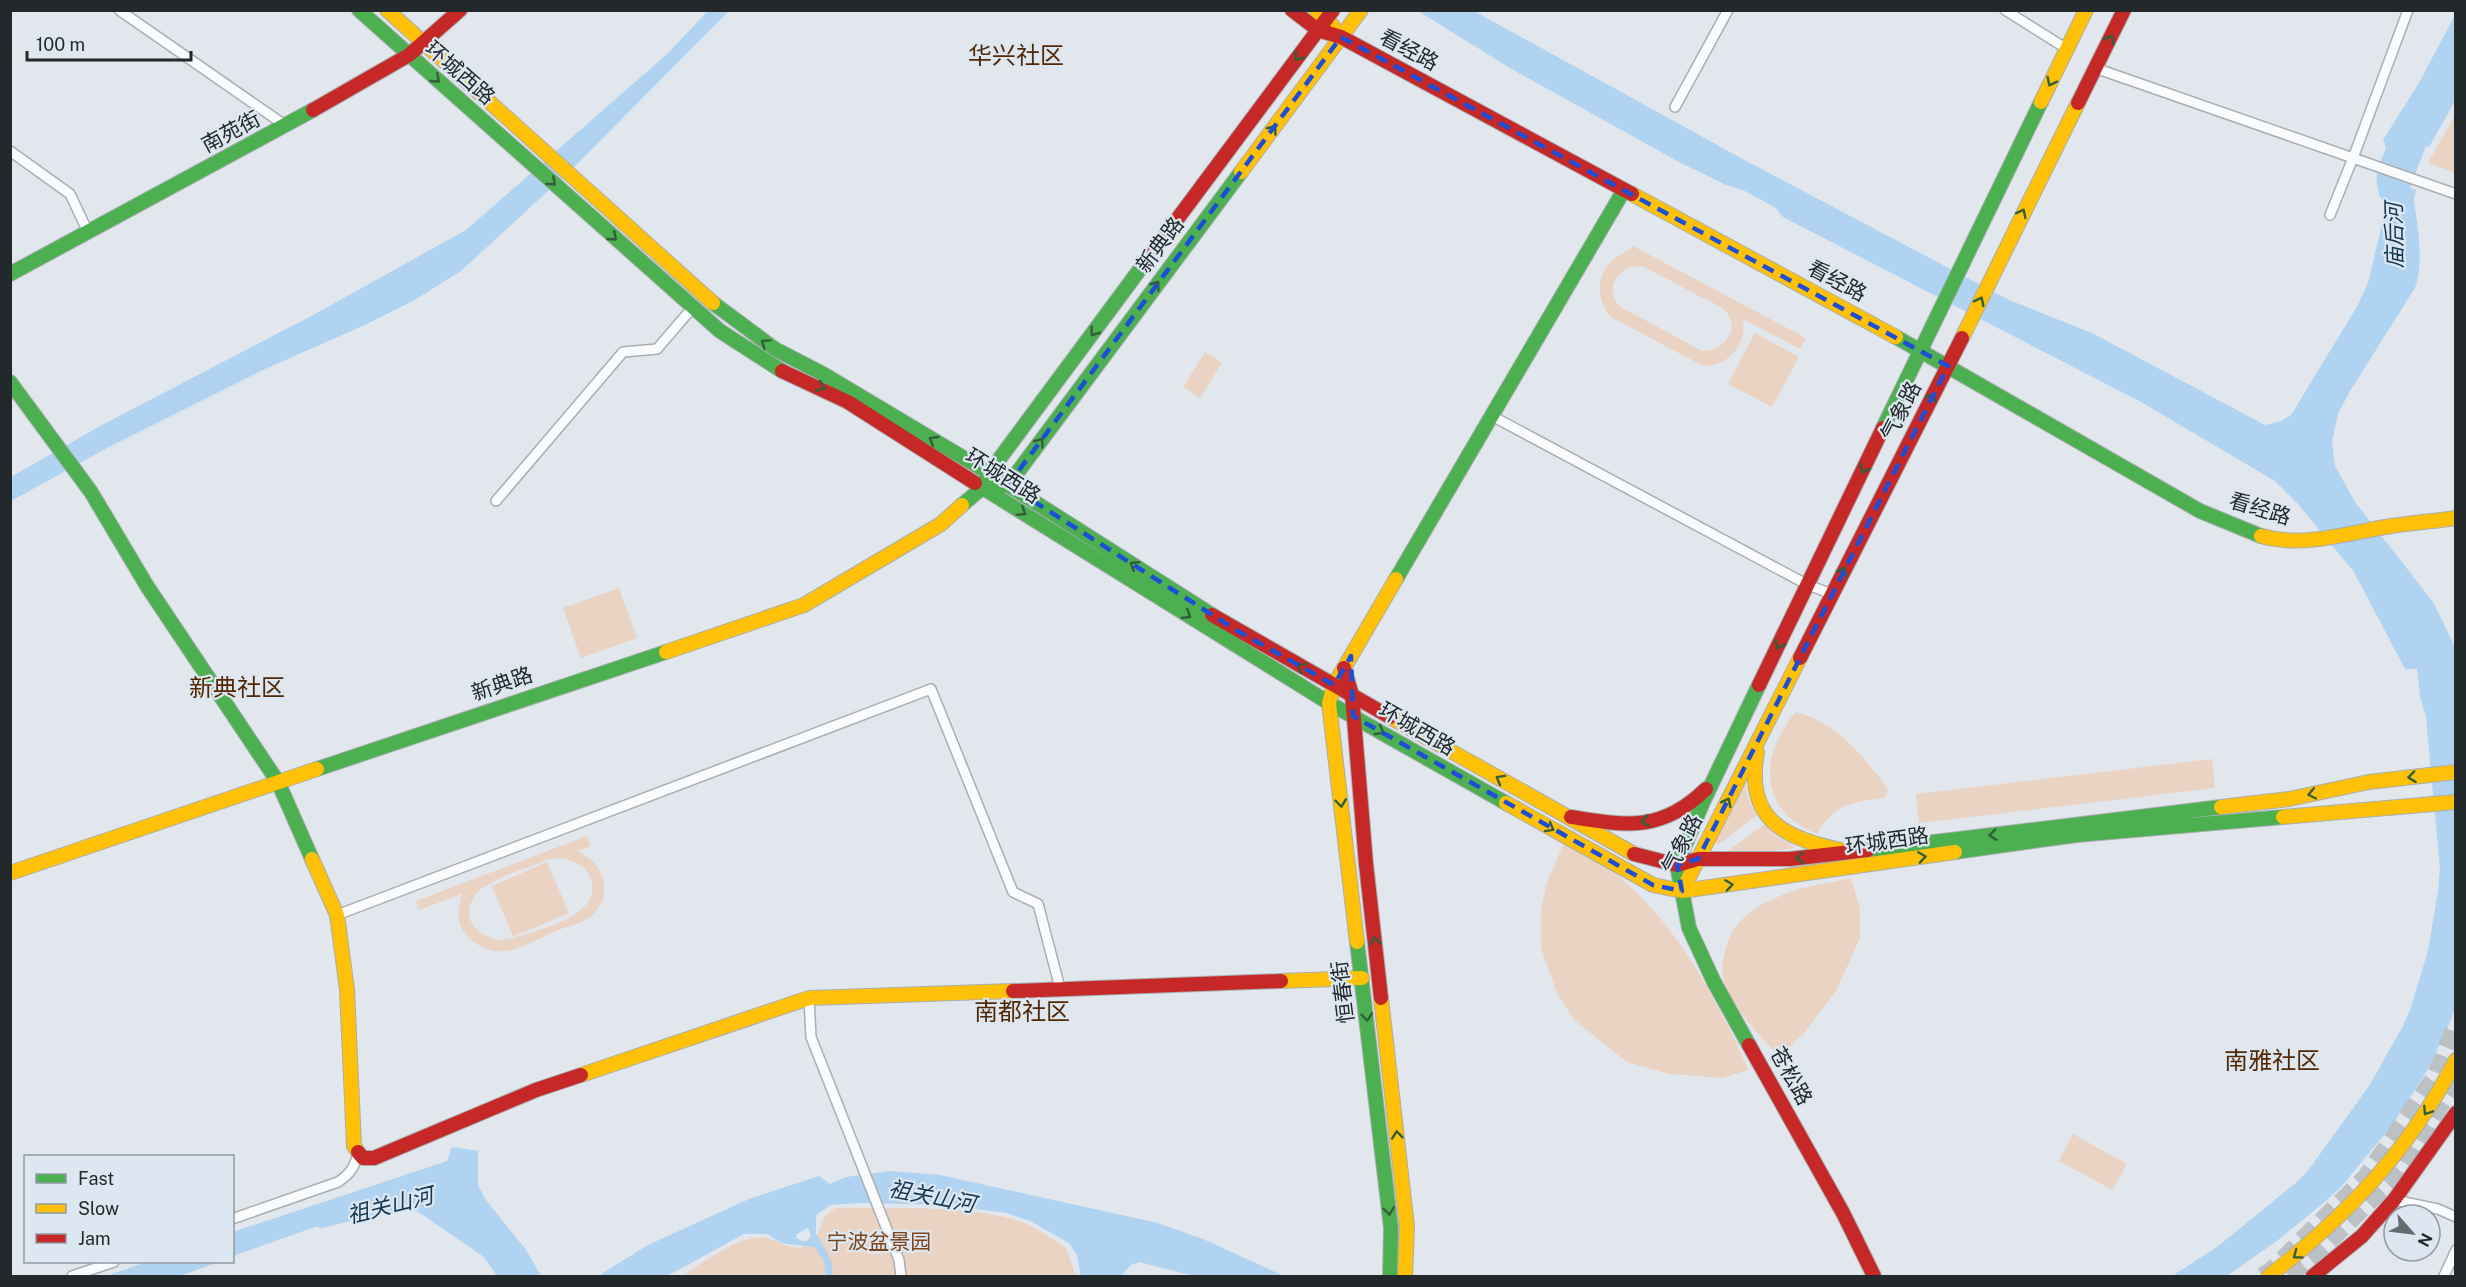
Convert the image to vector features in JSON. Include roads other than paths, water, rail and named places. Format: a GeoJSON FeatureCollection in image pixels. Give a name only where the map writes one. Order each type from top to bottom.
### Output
{"type":"FeatureCollection","features":[{"type":"Feature","properties":{"kind":"main road","name":"环城西路"},"geometry":{"type":"LineString","coordinates":[[359,10],[720,331],[758,357],[789,375],[827,389],[1329,703],[1653,885],[1682,891],[2077,835],[2456,802]]}},
{"type":"Feature","properties":{"kind":"main road","name":"环城西路"},"geometry":{"type":"LineString","coordinates":[[387,10],[545,155],[733,320],[767,345],[800,365],[825,375],[989,473],[1236,630],[1634,854],[1677,865],[1698,859],[1790,859],[2289,799],[2369,782],[2456,772]]}},
{"type":"Feature","properties":{"kind":"main road","name":"南苑街"},"geometry":{"type":"LineString","coordinates":[[10,274],[286,126],[409,55],[460,10]]}},
{"type":"Feature","properties":{"kind":"main road","name":"看经路"},"geometry":{"type":"LineString","coordinates":[[1292,10],[1323,17],[1341,37],[1920,350],[2200,511],[2249,533],[2275,540],[2303,542],[2392,526],[2456,518]]}},
{"type":"Feature","properties":{"kind":"main road","name":"新典路"},"geometry":{"type":"LineString","coordinates":[[1008,485],[1361,10]]}},
{"type":"Feature","properties":{"kind":"main road","name":"气象路"},"geometry":{"type":"LineString","coordinates":[[1682,891],[1677,865],[1712,783],[1966,252],[2086,10]]}},
{"type":"Feature","properties":{"kind":"main road","name":"气象路"},"geometry":{"type":"LineString","coordinates":[[1682,891],[1948,366],[2124,10]]}},
{"type":"Feature","properties":{"kind":"main road","name":"新典路"},"geometry":{"type":"LineString","coordinates":[[10,873],[804,604],[941,524],[982,488],[989,473],[1323,17]]}},
{"type":"Feature","properties":{"kind":"main road"},"geometry":{"type":"LineString","coordinates":[[1329,703],[1334,685],[1624,190]]}},
{"type":"Feature","properties":{"kind":"main road"},"geometry":{"type":"LineString","coordinates":[[10,382],[91,492],[147,586],[278,782],[337,915],[347,989],[354,1146],[358,1154],[368,1160],[536,1090],[809,998],[1362,978]]}},
{"type":"Feature","properties":{"kind":"main road"},"geometry":{"type":"LineString","coordinates":[[982,488],[1008,485]]}},
{"type":"Feature","properties":{"kind":"main road","name":"恒春街"},"geometry":{"type":"LineString","coordinates":[[1344,668],[1352,695],[1368,876],[1407,1227],[1405,1276]]}},
{"type":"Feature","properties":{"kind":"main road","name":"恒春街"},"geometry":{"type":"LineString","coordinates":[[1329,703],[1391,1228],[1390,1276]]}},
{"type":"Feature","properties":{"kind":"main road"},"geometry":{"type":"LineString","coordinates":[[1765,726],[1754,762],[1754,782],[1762,810],[1775,826],[1788,835],[1820,847],[1852,852]]}},
{"type":"Feature","properties":{"kind":"main road"},"geometry":{"type":"LineString","coordinates":[[1567,816],[1612,823],[1644,822],[1668,817],[1692,803],[1712,783]]}},
{"type":"Feature","properties":{"kind":"main road","name":"苍松路"},"geometry":{"type":"LineString","coordinates":[[1682,891],[1689,928],[1714,982],[1843,1213],[1874,1276]]}},
{"type":"Feature","properties":{"kind":"main road"},"geometry":{"type":"LineString","coordinates":[[2269,1276],[2312,1244],[2364,1194],[2411,1135],[2445,1082],[2456,1060]]}},
{"type":"Feature","properties":{"kind":"main road"},"geometry":{"type":"LineString","coordinates":[[2313,1276],[2362,1236],[2394,1200],[2456,1113]]}},
{"type":"Feature","properties":{"kind":"street"},"geometry":{"type":"LineString","coordinates":[[119,10],[286,126]]}},
{"type":"Feature","properties":{"kind":"street"},"geometry":{"type":"LineString","coordinates":[[1675,107],[1728,10]]}},
{"type":"Feature","properties":{"kind":"street"},"geometry":{"type":"LineString","coordinates":[[2005,10],[2067,49]]}},
{"type":"Feature","properties":{"kind":"street"},"geometry":{"type":"LineString","coordinates":[[2330,215],[2408,10]]}},
{"type":"Feature","properties":{"kind":"street"},"geometry":{"type":"LineString","coordinates":[[2095,68],[2456,194]]}},
{"type":"Feature","properties":{"kind":"street"},"geometry":{"type":"LineString","coordinates":[[10,151],[70,195],[88,232]]}},
{"type":"Feature","properties":{"kind":"street"},"geometry":{"type":"LineString","coordinates":[[496,501],[623,352],[657,349],[693,307]]}},
{"type":"Feature","properties":{"kind":"street"},"geometry":{"type":"LineString","coordinates":[[1492,416],[1808,585],[1832,594]]}},
{"type":"Feature","properties":{"kind":"street"},"geometry":{"type":"LineString","coordinates":[[337,915],[931,689],[1013,892],[1038,904],[1060,988]]}},
{"type":"Feature","properties":{"kind":"street"},"geometry":{"type":"LineString","coordinates":[[809,998],[811,1037],[899,1260],[901,1276]]}},
{"type":"Feature","properties":{"kind":"street"},"geometry":{"type":"LineString","coordinates":[[234,1219],[338,1182],[354,1167],[358,1154]]}},
{"type":"Feature","properties":{"kind":"street"},"geometry":{"type":"LineString","coordinates":[[2394,1200],[2438,1209],[2456,1217]]}},
{"type":"Feature","properties":{"kind":"street"},"geometry":{"type":"LineString","coordinates":[[2444,1276],[2456,1250]]}},
{"type":"Feature","properties":{"kind":"street"},"geometry":{"type":"LineString","coordinates":[[72,1276],[111,1263]]}},
{"type":"Feature","properties":{"kind":"water"},"geometry":{"type":"Polygon","coordinates":[[[708,11],[729,11],[572,169],[461,271],[413,301],[263,370],[107,448],[11,501],[11,477],[100,426],[315,314],[466,230],[667,54],[708,11]]]}},
{"type":"Feature","properties":{"kind":"water","name":"庙后河"},"geometry":{"type":"Polygon","coordinates":[[[1418,11],[1474,11],[1750,163],[2009,300],[2092,333],[2265,425],[2281,421],[2291,415],[2358,305],[2368,283],[2384,216],[2377,179],[2386,147],[2383,140],[2419,83],[2455,15],[2455,101],[2429,147],[2426,146],[2410,188],[2416,190],[2414,199],[2419,244],[2418,277],[2415,288],[2350,391],[2338,414],[2332,441],[2335,466],[2355,502],[2433,602],[2455,647],[2455,1009],[2428,1069],[2393,1124],[2342,1186],[2278,1240],[2227,1276],[2172,1276],[2217,1247],[2307,1172],[2369,1086],[2410,1010],[2428,951],[2440,869],[2426,717],[2420,696],[2417,669],[2405,669],[2354,572],[2297,503],[2275,481],[2141,402],[1783,217],[1776,208],[1743,190],[1726,185],[1679,162],[1510,68],[1418,11]]]}},
{"type":"Feature","properties":{"kind":"water"},"geometry":{"type":"Polygon","coordinates":[[[452,1147],[478,1151],[478,1185],[485,1199],[526,1250],[541,1276],[497,1276],[484,1257],[420,1213],[408,1208],[375,1206],[234,1256],[234,1232],[447,1161],[452,1147]]]}},
{"type":"Feature","properties":{"kind":"water"},"geometry":{"type":"Polygon","coordinates":[[[890,1171],[940,1175],[1158,1223],[1203,1239],[1284,1276],[1194,1276],[1139,1262],[1131,1265],[1121,1276],[1081,1276],[1077,1255],[1069,1243],[1030,1221],[1006,1213],[946,1205],[861,1203],[831,1205],[816,1215],[816,1233],[831,1260],[833,1276],[826,1276],[824,1261],[814,1247],[781,1243],[767,1234],[744,1234],[667,1276],[598,1276],[648,1245],[749,1199],[819,1176],[830,1184],[846,1177],[890,1171]],[[808,1228],[797,1234],[796,1238],[807,1241],[811,1235],[808,1228]]]}},
{"type":"Feature","properties":{"kind":"water"},"geometry":{"type":"Polygon","coordinates":[[[144,1263],[216,1263],[180,1276],[106,1276],[144,1263]]]}},
{"type":"Feature","properties":{"kind":"waterway","name":"祖关山河"},"geometry":{"type":"LineString","coordinates":[[322,1222],[398,1203]]}},
{"type":"Feature","properties":{"kind":"tunnel"},"geometry":{"type":"LineString","coordinates":[[2262,1276],[2271,1271],[2366,1177],[2435,1077],[2456,1024]]}},
{"type":"Feature","properties":{"kind":"tunnel"},"geometry":{"type":"LineString","coordinates":[[2289,1276],[2321,1249],[2400,1171],[2456,1079]]}},
{"type":"Feature","properties":{"kind":"district","name":"华兴社区"},"geometry":{"type":"Point","coordinates":[1016,56]}},
{"type":"Feature","properties":{"kind":"district","name":"新典社区"},"geometry":{"type":"Point","coordinates":[237,688]}},
{"type":"Feature","properties":{"kind":"district","name":"南都社区"},"geometry":{"type":"Point","coordinates":[1022,1012]}},
{"type":"Feature","properties":{"kind":"district","name":"南雅社区"},"geometry":{"type":"Point","coordinates":[2272,1061]}},
{"type":"Feature","properties":{"kind":"park label","name":"宁波盆景园"},"geometry":{"type":"Point","coordinates":[879,1242]}}]}
